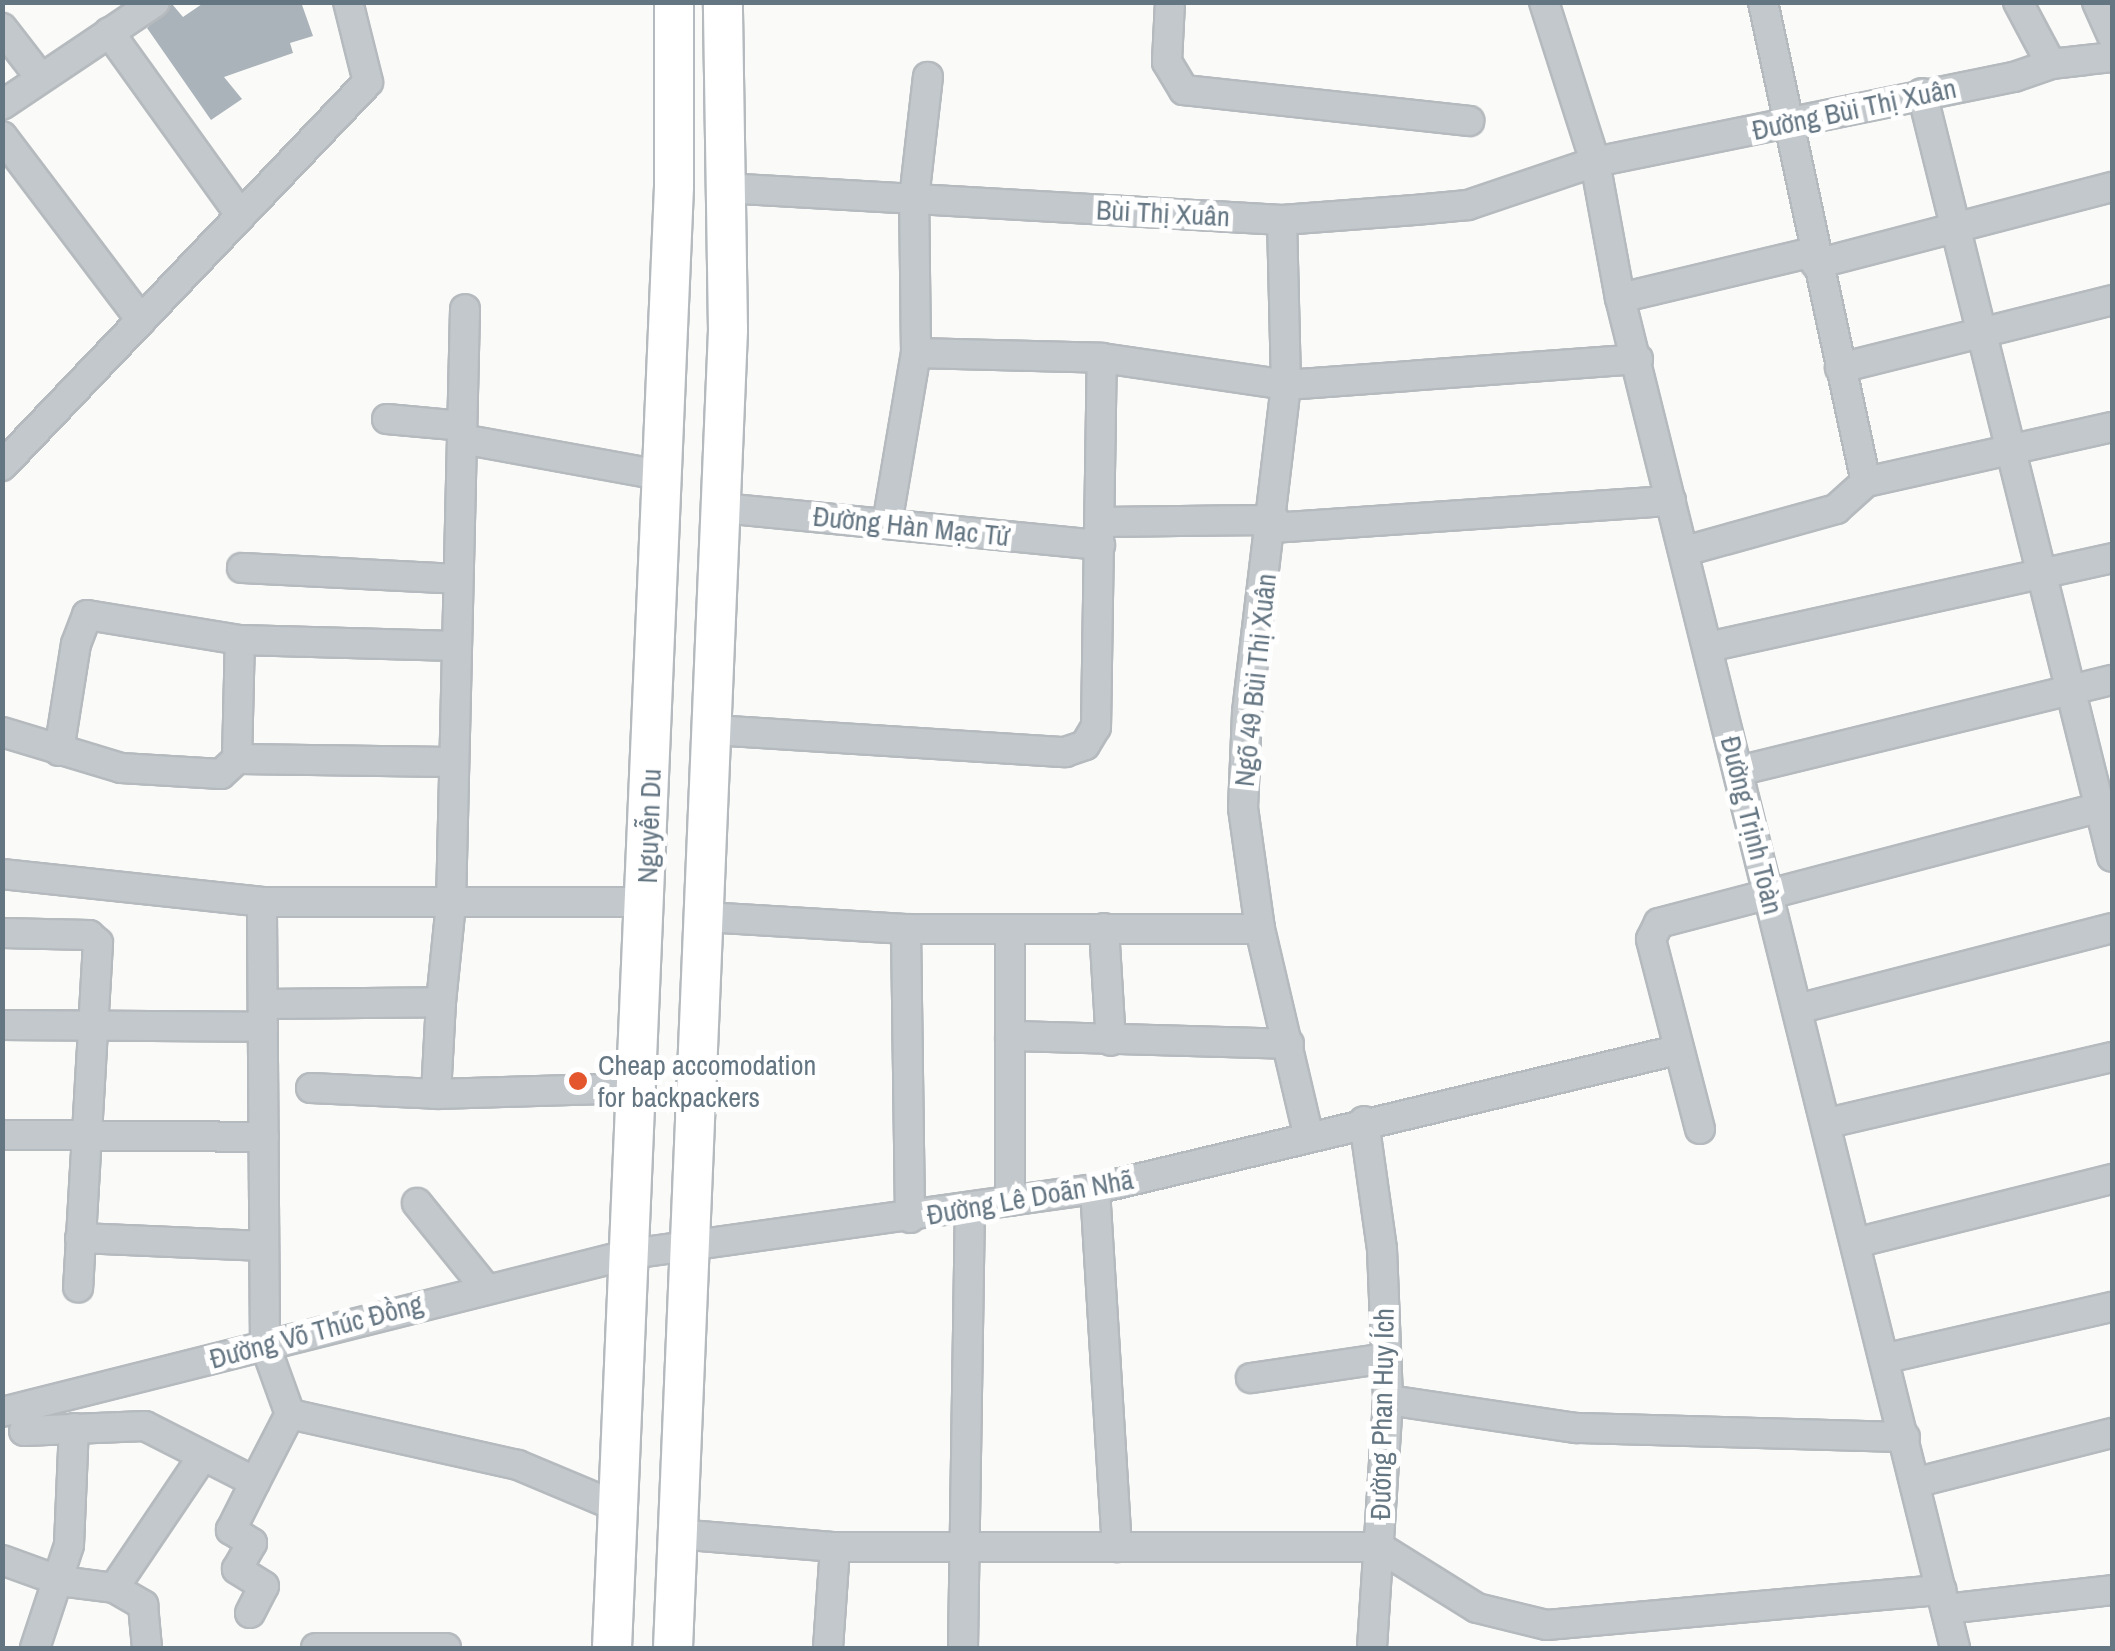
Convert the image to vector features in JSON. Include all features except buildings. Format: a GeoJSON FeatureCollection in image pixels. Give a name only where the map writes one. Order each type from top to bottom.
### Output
{"type":"FeatureCollection","features":[{"type":"Feature","properties":{"kind":"main road","name":"Nguyễn Du"},"geometry":{"type":"LineString","coordinates":[[612,1648],[674,186],[674,2]]}},
{"type":"Feature","properties":{"kind":"main road"},"geometry":{"type":"LineString","coordinates":[[681,1647],[676,1534],[692,1249],[728,330],[724,2]]}},
{"type":"Feature","properties":{"kind":"main road"},"geometry":{"type":"LineString","coordinates":[[674,186],[724,188]]}},
{"type":"Feature","properties":{"kind":"main road"},"geometry":{"type":"LineString","coordinates":[[656,629],[717,634]]}},
{"type":"Feature","properties":{"kind":"street"},"geometry":{"type":"LineString","coordinates":[[2,105],[155,2]]}},
{"type":"Feature","properties":{"kind":"street"},"geometry":{"type":"LineString","coordinates":[[2,466],[368,82],[348,2]]}},
{"type":"Feature","properties":{"kind":"street"},"geometry":{"type":"LineString","coordinates":[[1170,2],[1167,62],[1184,90],[1469,120]]}},
{"type":"Feature","properties":{"kind":"street","name":"Đường Trịnh Toàn"},"geometry":{"type":"LineString","coordinates":[[1544,2],[1595,162],[1620,298],[1888,1358],[1955,1648]]}},
{"type":"Feature","properties":{"kind":"street"},"geometry":{"type":"LineString","coordinates":[[1764,2],[1792,122],[1814,258],[1866,482]]}},
{"type":"Feature","properties":{"kind":"street"},"geometry":{"type":"LineString","coordinates":[[2018,2],[2051,64]]}},
{"type":"Feature","properties":{"kind":"street"},"geometry":{"type":"LineString","coordinates":[[2097,2],[2112,36]]}},
{"type":"Feature","properties":{"kind":"street"},"geometry":{"type":"LineString","coordinates":[[2,28],[40,77]]}},
{"type":"Feature","properties":{"kind":"street"},"geometry":{"type":"LineString","coordinates":[[109,32],[240,216]]}},
{"type":"Feature","properties":{"kind":"street","name":"Đường Bùi Thị Xuân"},"geometry":{"type":"LineString","coordinates":[[1595,162],[2051,64],[2112,58]]}},
{"type":"Feature","properties":{"kind":"street"},"geometry":{"type":"LineString","coordinates":[[887,524],[916,353],[914,199],[928,77]]}},
{"type":"Feature","properties":{"kind":"street"},"geometry":{"type":"LineString","coordinates":[[1922,93],[2105,805],[2112,857]]}},
{"type":"Feature","properties":{"kind":"street"},"geometry":{"type":"LineString","coordinates":[[2,136],[141,320]]}},
{"type":"Feature","properties":{"kind":"street","name":"Bùi Thị Xuân"},"geometry":{"type":"LineString","coordinates":[[724,188],[1282,220],[1468,205],[1595,162]]}},
{"type":"Feature","properties":{"kind":"street"},"geometry":{"type":"LineString","coordinates":[[1620,298],[1814,258],[2112,187]]}},
{"type":"Feature","properties":{"kind":"street","name":"Ngõ 49 Bùi Thị Xuân"},"geometry":{"type":"LineString","coordinates":[[1282,220],[1286,385],[1274,524],[1243,772],[1260,928],[1308,1134]]}},
{"type":"Feature","properties":{"kind":"street"},"geometry":{"type":"LineString","coordinates":[[1840,368],[2112,300]]}},
{"type":"Feature","properties":{"kind":"street"},"geometry":{"type":"LineString","coordinates":[[436,1094],[451,904],[465,310]]}},
{"type":"Feature","properties":{"kind":"street"},"geometry":{"type":"LineString","coordinates":[[916,353],[1102,358],[1286,385],[1638,359]]}},
{"type":"Feature","properties":{"kind":"street"},"geometry":{"type":"LineString","coordinates":[[713,730],[1075,750],[1096,726],[1102,358]]}},
{"type":"Feature","properties":{"kind":"street"},"geometry":{"type":"LineString","coordinates":[[387,420],[661,475]]}},
{"type":"Feature","properties":{"kind":"street"},"geometry":{"type":"LineString","coordinates":[[1685,552],[1836,509],[1866,482],[2112,427]]}},
{"type":"Feature","properties":{"kind":"street","name":"Đường Hàn Mạc Tử"},"geometry":{"type":"LineString","coordinates":[[722,508],[887,524],[1102,534],[1670,501]]}},
{"type":"Feature","properties":{"kind":"street"},"geometry":{"type":"LineString","coordinates":[[1708,647],[2045,576],[2112,558]]}},
{"type":"Feature","properties":{"kind":"street"},"geometry":{"type":"LineString","coordinates":[[242,568],[458,579]]}},
{"type":"Feature","properties":{"kind":"street"},"geometry":{"type":"LineString","coordinates":[[59,752],[76,644],[87,615],[240,640],[456,646]]}},
{"type":"Feature","properties":{"kind":"street"},"geometry":{"type":"LineString","coordinates":[[238,759],[240,640]]}},
{"type":"Feature","properties":{"kind":"street"},"geometry":{"type":"LineString","coordinates":[[1738,771],[2112,680]]}},
{"type":"Feature","properties":{"kind":"street"},"geometry":{"type":"LineString","coordinates":[[2,732],[121,768],[200,774],[221,774],[238,759],[452,762]]}},
{"type":"Feature","properties":{"kind":"street"},"geometry":{"type":"LineString","coordinates":[[1700,1130],[1677,1050],[1654,928],[2105,805]]}},
{"type":"Feature","properties":{"kind":"street"},"geometry":{"type":"LineString","coordinates":[[2,874],[262,902],[646,902]]}},
{"type":"Feature","properties":{"kind":"street"},"geometry":{"type":"LineString","coordinates":[[250,1613],[264,1586],[237,1570],[252,1543],[230,1530],[290,1414],[264,1345],[262,902]]}},
{"type":"Feature","properties":{"kind":"street"},"geometry":{"type":"LineString","coordinates":[[705,916],[906,930],[1260,928]]}},
{"type":"Feature","properties":{"kind":"street"},"geometry":{"type":"LineString","coordinates":[[1010,928],[1010,1201]]}},
{"type":"Feature","properties":{"kind":"street"},"geometry":{"type":"LineString","coordinates":[[1104,928],[1111,1041]]}},
{"type":"Feature","properties":{"kind":"street"},"geometry":{"type":"LineString","coordinates":[[1801,1008],[2112,928]]}},
{"type":"Feature","properties":{"kind":"street"},"geometry":{"type":"LineString","coordinates":[[906,930],[910,1218]]}},
{"type":"Feature","properties":{"kind":"street"},"geometry":{"type":"LineString","coordinates":[[2,932],[96,939],[78,1287]]}},
{"type":"Feature","properties":{"kind":"street"},"geometry":{"type":"LineString","coordinates":[[2,1025],[263,1016],[441,1002]]}},
{"type":"Feature","properties":{"kind":"street"},"geometry":{"type":"LineString","coordinates":[[1010,1036],[1289,1044]]}},
{"type":"Feature","properties":{"kind":"street","name":"Đường Lê Doãn Nhã"},"geometry":{"type":"LineString","coordinates":[[630,1254],[970,1210],[1095,1188],[1308,1134],[1677,1050]]}},
{"type":"Feature","properties":{"kind":"street"},"geometry":{"type":"LineString","coordinates":[[1828,1123],[2112,1057]]}},
{"type":"Feature","properties":{"kind":"street"},"geometry":{"type":"LineString","coordinates":[[311,1088],[436,1094],[638,1088]]}},
{"type":"Feature","properties":{"kind":"street","name":"Đường Phan Huy Ích"},"geometry":{"type":"LineString","coordinates":[[1364,1121],[1382,1249],[1388,1400],[1372,1648]]}},
{"type":"Feature","properties":{"kind":"street"},"geometry":{"type":"LineString","coordinates":[[2,1135],[86,1139],[264,1137]]}},
{"type":"Feature","properties":{"kind":"street"},"geometry":{"type":"LineString","coordinates":[[1858,1242],[2112,1179]]}},
{"type":"Feature","properties":{"kind":"street"},"geometry":{"type":"LineString","coordinates":[[1095,1188],[1117,1548]]}},
{"type":"Feature","properties":{"kind":"street"},"geometry":{"type":"LineString","coordinates":[[418,1203],[484,1286]]}},
{"type":"Feature","properties":{"kind":"street"},"geometry":{"type":"LineString","coordinates":[[964,1648],[970,1210]]}},
{"type":"Feature","properties":{"kind":"street"},"geometry":{"type":"LineString","coordinates":[[80,1238],[264,1246]]}},
{"type":"Feature","properties":{"kind":"street","name":"Đường Võ Thúc Đồng"},"geometry":{"type":"LineString","coordinates":[[2,1412],[484,1286],[630,1254]]}},
{"type":"Feature","properties":{"kind":"street"},"geometry":{"type":"LineString","coordinates":[[1888,1358],[2112,1307]]}},
{"type":"Feature","properties":{"kind":"street"},"geometry":{"type":"LineString","coordinates":[[1251,1378],[1386,1358]]}},
{"type":"Feature","properties":{"kind":"street"},"geometry":{"type":"LineString","coordinates":[[1388,1400],[1576,1428],[1905,1437]]}},
{"type":"Feature","properties":{"kind":"street"},"geometry":{"type":"LineString","coordinates":[[290,1414],[518,1465],[618,1507]]}},
{"type":"Feature","properties":{"kind":"street"},"geometry":{"type":"LineString","coordinates":[[24,1430],[145,1426],[256,1482]]}},
{"type":"Feature","properties":{"kind":"street"},"geometry":{"type":"LineString","coordinates":[[35,1648],[60,1581],[74,1428]]}},
{"type":"Feature","properties":{"kind":"street"},"geometry":{"type":"LineString","coordinates":[[1918,1482],[2112,1433]]}},
{"type":"Feature","properties":{"kind":"street"},"geometry":{"type":"LineString","coordinates":[[114,1588],[203,1456]]}},
{"type":"Feature","properties":{"kind":"street"},"geometry":{"type":"LineString","coordinates":[[676,1534],[835,1548],[1379,1547],[1477,1608],[1547,1626],[2112,1590]]}},
{"type":"Feature","properties":{"kind":"street"},"geometry":{"type":"LineString","coordinates":[[828,1648],[835,1548]]}},
{"type":"Feature","properties":{"kind":"street"},"geometry":{"type":"LineString","coordinates":[[2,1560],[60,1581],[114,1588],[142,1604],[147,1648]]}},
{"type":"Feature","properties":{"kind":"street"},"geometry":{"type":"LineString","coordinates":[[316,1648],[446,1648]]}},
{"type":"Feature","properties":{"kind":"place","name":"Cheap accomodation for backpackers"},"geometry":{"type":"Point","coordinates":[578,1081]}}]}
